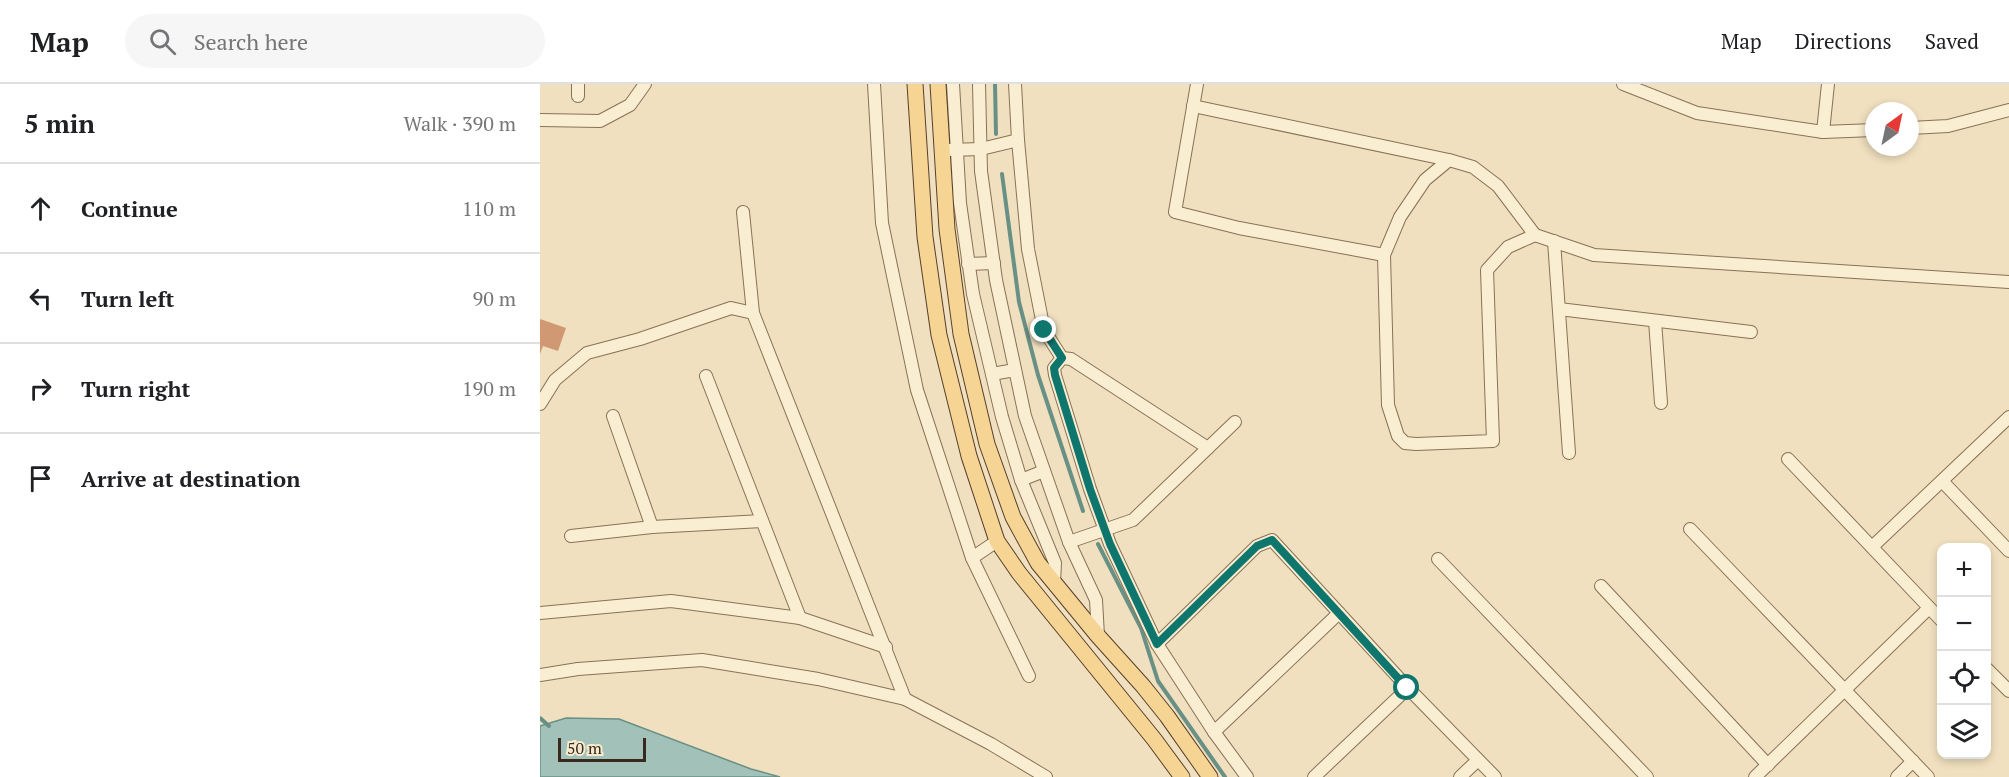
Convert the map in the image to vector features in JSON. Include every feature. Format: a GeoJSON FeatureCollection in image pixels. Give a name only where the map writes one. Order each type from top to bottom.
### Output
{"type":"FeatureCollection","features":[{"type":"Feature","properties":{"kind":"main road"},"geometry":{"type":"LineString","coordinates":[[915,84],[925,237],[939,335],[969,456],[998,541],[1019,573],[1154,738],[1182,777]]}},
{"type":"Feature","properties":{"kind":"main road"},"geometry":{"type":"LineString","coordinates":[[938,84],[949,150],[947,229],[961,334],[987,444],[1013,517],[1038,562],[1098,636],[1143,686],[1210,777]]}},
{"type":"Feature","properties":{"kind":"street"},"geometry":{"type":"LineString","coordinates":[[540,120],[600,121],[630,105],[645,84]]}},
{"type":"Feature","properties":{"kind":"street"},"geometry":{"type":"LineString","coordinates":[[874,84],[882,224],[917,390],[972,558],[1029,676]]}},
{"type":"Feature","properties":{"kind":"street"},"geometry":{"type":"LineString","coordinates":[[953,84],[949,150],[960,203],[973,294],[1002,417],[1021,480],[1055,563],[1054,583]]}},
{"type":"Feature","properties":{"kind":"street"},"geometry":{"type":"LineString","coordinates":[[979,84],[981,171],[994,263],[1015,370],[1025,416],[1069,542],[1096,600],[1098,636]]}},
{"type":"Feature","properties":{"kind":"street"},"geometry":{"type":"LineString","coordinates":[[1015,84],[1028,249],[1044,330],[1062,358]]}},
{"type":"Feature","properties":{"kind":"street"},"geometry":{"type":"LineString","coordinates":[[1197,84],[1175,213],[1239,228],[1384,255]]}},
{"type":"Feature","properties":{"kind":"street"},"geometry":{"type":"LineString","coordinates":[[1623,84],[1697,113],[1823,132],[1865,130]]}},
{"type":"Feature","properties":{"kind":"street"},"geometry":{"type":"LineString","coordinates":[[1823,132],[1828,84]]}},
{"type":"Feature","properties":{"kind":"street"},"geometry":{"type":"LineString","coordinates":[[1193,106],[1473,167],[1498,186],[1535,235],[1594,255],[2009,282]]}},
{"type":"Feature","properties":{"kind":"street"},"geometry":{"type":"LineString","coordinates":[[1919,128],[1948,126],[2009,110]]}},
{"type":"Feature","properties":{"kind":"street"},"geometry":{"type":"LineString","coordinates":[[949,150],[981,149],[1018,140]]}},
{"type":"Feature","properties":{"kind":"street"},"geometry":{"type":"LineString","coordinates":[[1449,160],[1425,180],[1400,217],[1384,255],[1388,405],[1398,436],[1404,443],[1493,441],[1487,270],[1508,247],[1535,235]]}},
{"type":"Feature","properties":{"kind":"street"},"geometry":{"type":"LineString","coordinates":[[743,212],[753,313],[905,699]]}},
{"type":"Feature","properties":{"kind":"street"},"geometry":{"type":"LineString","coordinates":[[1554,241],[1569,453]]}},
{"type":"Feature","properties":{"kind":"street"},"geometry":{"type":"LineString","coordinates":[[968,264],[994,263]]}},
{"type":"Feature","properties":{"kind":"street"},"geometry":{"type":"LineString","coordinates":[[540,404],[555,380],[587,353],[640,339],[731,308],[753,313]]}},
{"type":"Feature","properties":{"kind":"street"},"geometry":{"type":"LineString","coordinates":[[1559,309],[1751,332]]}},
{"type":"Feature","properties":{"kind":"street"},"geometry":{"type":"LineString","coordinates":[[1655,321],[1661,403]]}},
{"type":"Feature","properties":{"kind":"street"},"geometry":{"type":"LineString","coordinates":[[1062,358],[1071,359],[1208,448]]}},
{"type":"Feature","properties":{"kind":"street"},"geometry":{"type":"LineString","coordinates":[[1062,358],[1054,368],[1055,375],[1104,529],[1157,644],[1214,732],[1247,777]]}},
{"type":"Feature","properties":{"kind":"street"},"geometry":{"type":"LineString","coordinates":[[992,374],[1015,370]]}},
{"type":"Feature","properties":{"kind":"street"},"geometry":{"type":"LineString","coordinates":[[706,376],[800,618]]}},
{"type":"Feature","properties":{"kind":"street"},"geometry":{"type":"LineString","coordinates":[[613,416],[652,526]]}},
{"type":"Feature","properties":{"kind":"street"},"geometry":{"type":"LineString","coordinates":[[1872,547],[2009,417]]}},
{"type":"Feature","properties":{"kind":"street"},"geometry":{"type":"LineString","coordinates":[[1069,542],[1133,520],[1235,422]]}},
{"type":"Feature","properties":{"kind":"street"},"geometry":{"type":"LineString","coordinates":[[1788,459],[1937,617]]}},
{"type":"Feature","properties":{"kind":"street"},"geometry":{"type":"LineString","coordinates":[[1021,480],[1044,471]]}},
{"type":"Feature","properties":{"kind":"street"},"geometry":{"type":"LineString","coordinates":[[1941,481],[2009,551]]}},
{"type":"Feature","properties":{"kind":"street"},"geometry":{"type":"LineString","coordinates":[[570,536],[652,526],[762,521]]}},
{"type":"Feature","properties":{"kind":"street"},"geometry":{"type":"LineString","coordinates":[[1690,529],[1929,777]]}},
{"type":"Feature","properties":{"kind":"street"},"geometry":{"type":"LineString","coordinates":[[1157,644],[1257,546],[1272,540],[1407,688],[1495,777]]}},
{"type":"Feature","properties":{"kind":"street"},"geometry":{"type":"LineString","coordinates":[[972,558],[998,541]]}},
{"type":"Feature","properties":{"kind":"street"},"geometry":{"type":"LineString","coordinates":[[1438,559],[1647,777]]}},
{"type":"Feature","properties":{"kind":"street"},"geometry":{"type":"LineString","coordinates":[[1601,586],[1768,765]]}},
{"type":"Feature","properties":{"kind":"street"},"geometry":{"type":"LineString","coordinates":[[540,613],[671,601],[800,618],[886,647]]}},
{"type":"Feature","properties":{"kind":"street"},"geometry":{"type":"LineString","coordinates":[[1755,777],[1929,608]]}},
{"type":"Feature","properties":{"kind":"street"},"geometry":{"type":"LineString","coordinates":[[1214,732],[1339,613]]}},
{"type":"Feature","properties":{"kind":"street"},"geometry":{"type":"LineString","coordinates":[[540,675],[578,669],[702,660],[818,680],[905,699],[991,744],[1046,777]]}},
{"type":"Feature","properties":{"kind":"street"},"geometry":{"type":"LineString","coordinates":[[1991,673],[2009,691]]}},
{"type":"Feature","properties":{"kind":"street"},"geometry":{"type":"LineString","coordinates":[[1314,777],[1407,688]]}},
{"type":"Feature","properties":{"kind":"street"},"geometry":{"type":"LineString","coordinates":[[1460,777],[1478,760]]}},
{"type":"Feature","properties":{"kind":"street"},"geometry":{"type":"LineString","coordinates":[[1897,777],[1913,761]]}},
{"type":"Feature","properties":{"kind":"water"},"geometry":{"type":"Polygon","coordinates":[[[566,718],[619,719],[751,769],[780,777],[540,777],[540,726],[566,718]]]}},
{"type":"Feature","properties":{"kind":"building"},"geometry":{"type":"Polygon","coordinates":[[[540,319],[566,328],[558,351],[543,346],[540,354],[540,319]]]}},
{"type":"Feature","properties":{"kind":"waterway"},"geometry":{"type":"LineString","coordinates":[[995,84],[996,134]]}},
{"type":"Feature","properties":{"kind":"waterway"},"geometry":{"type":"LineString","coordinates":[[1002,174],[1019,302],[1038,375],[1083,511]]}},
{"type":"Feature","properties":{"kind":"waterway"},"geometry":{"type":"LineString","coordinates":[[1098,544],[1141,628],[1158,681],[1225,777]]}},
{"type":"Feature","properties":{"kind":"waterway"},"geometry":{"type":"LineString","coordinates":[[540,718],[549,726]]}},
{"type":"Feature","properties":{"kind":"route"},"geometry":{"type":"LineString","coordinates":[[1044,330],[1062,358],[1054,368],[1055,375],[1090,489],[1110,544],[1157,644],[1257,546],[1272,540],[1407,688]]}}]}
